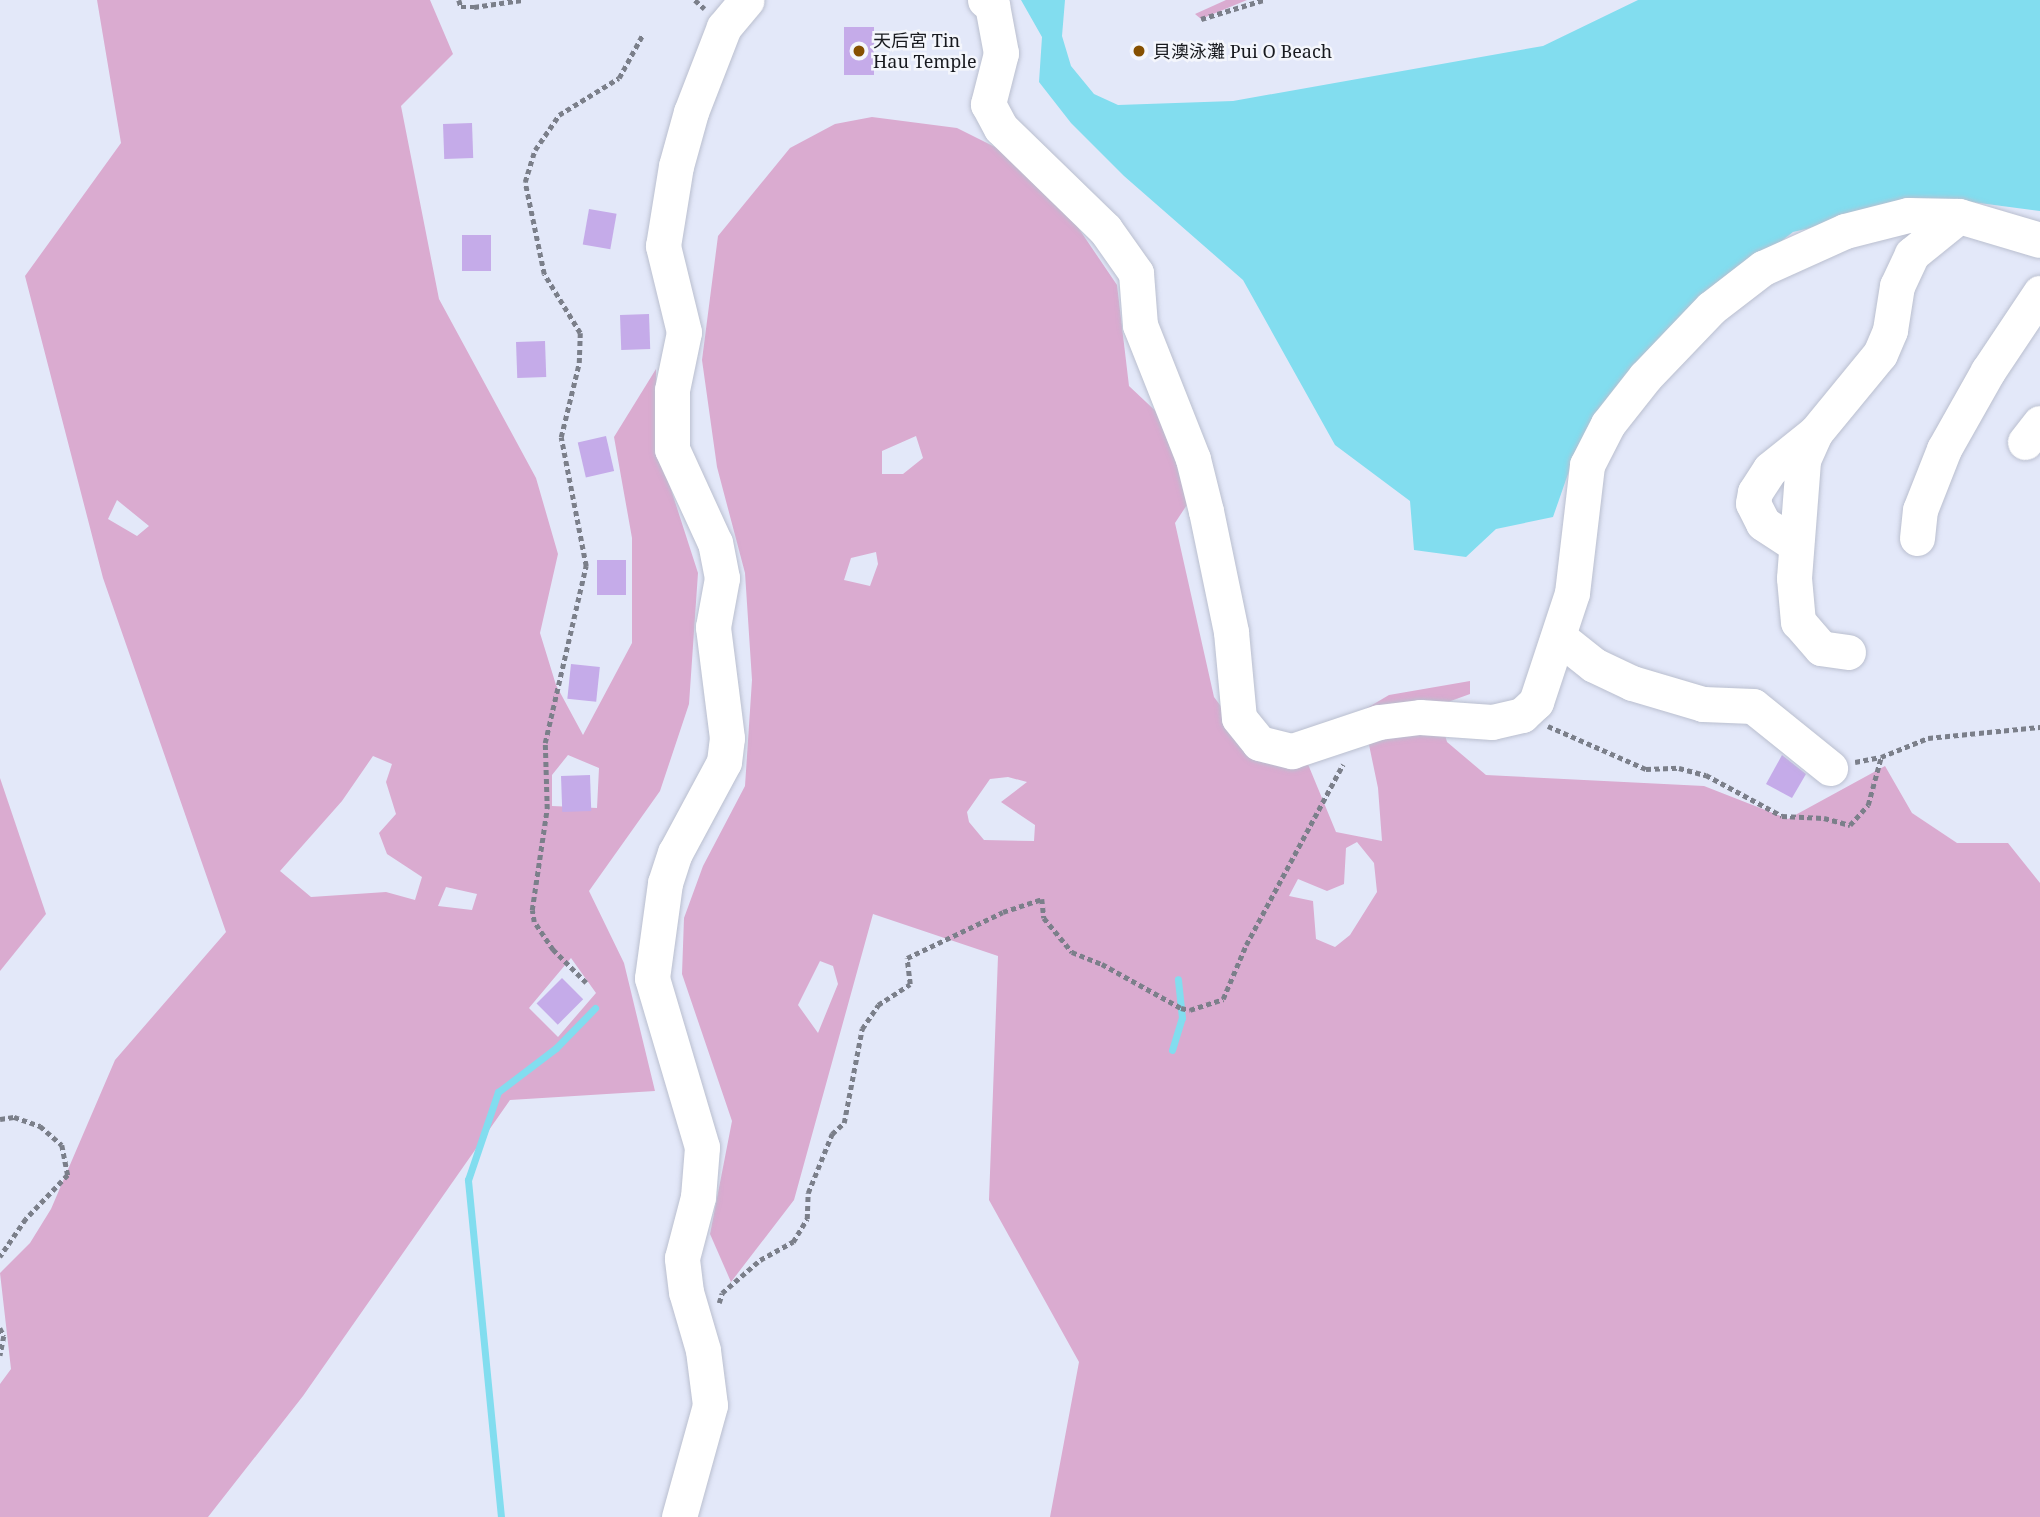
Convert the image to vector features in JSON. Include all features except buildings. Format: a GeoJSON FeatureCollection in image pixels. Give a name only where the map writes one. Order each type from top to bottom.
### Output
{"type":"FeatureCollection","features":[{"type":"Feature","properties":{"kind":"street"},"geometry":{"type":"LineString","coordinates":[[679,1517],[710,1405],[703,1350],[686,1292],[682,1258],[698,1197],[702,1147],[652,978],[665,883],[675,853],[724,762],[726,714],[713,627],[722,578],[715,543],[672,449],[671,401],[684,332],[663,246],[676,166],[691,112],[724,27],[747,0]]}},
{"type":"Feature","properties":{"kind":"street"},"geometry":{"type":"LineString","coordinates":[[985,0],[992,5],[1002,53],[988,104],[1001,128],[1105,229],[1136,273],[1140,325],[1194,459],[1231,632],[1240,718],[1259,743],[1292,751],[1379,722],[1420,717],[1492,722],[1522,715],[1536,702],[1560,638],[1572,593],[1587,465],[1608,424],[1645,377],[1711,308],[1788,254],[1877,221],[1908,215],[1959,216],[2040,240]]}},
{"type":"Feature","properties":{"kind":"street"},"geometry":{"type":"LineString","coordinates":[[1848,652],[1821,648],[1798,622],[1795,544],[1763,523],[1753,503],[1760,479],[1815,433],[1880,354],[1890,330],[1897,286],[1912,254],[1959,216]]}},
{"type":"Feature","properties":{"kind":"street"},"geometry":{"type":"LineString","coordinates":[[1917,538],[1920,510],[1944,449],[1988,371],[2040,293]]}},
{"type":"Feature","properties":{"kind":"street"},"geometry":{"type":"LineString","coordinates":[[1560,638],[1594,665],[1632,683],[1703,704],[1754,706],[1830,768]]}},
{"type":"Feature","properties":{"kind":"path"},"geometry":{"type":"LineString","coordinates":[[459,0],[461,7],[474,7],[522,0]]}},
{"type":"Feature","properties":{"kind":"path"},"geometry":{"type":"LineString","coordinates":[[1201,19],[1263,0]]}},
{"type":"Feature","properties":{"kind":"path"},"geometry":{"type":"LineString","coordinates":[[586,983],[553,950],[534,922],[532,910],[547,808],[545,743],[586,566],[561,437],[579,363],[580,333],[544,274],[524,182],[535,150],[559,115],[619,78],[643,34]]}},
{"type":"Feature","properties":{"kind":"path"},"geometry":{"type":"LineString","coordinates":[[703,1350],[722,1293],[761,1260],[793,1242],[807,1219],[808,1193],[832,1134],[844,1123],[862,1029],[878,1005],[910,984],[907,958],[1003,912],[1042,899],[1044,918],[1072,952],[1102,964],[1181,1008],[1190,1010],[1223,999],[1319,804],[1359,747],[1353,732]]}},
{"type":"Feature","properties":{"kind":"path"},"geometry":{"type":"LineString","coordinates":[[0,1119],[14,1117],[40,1126],[62,1146],[68,1175],[26,1219],[0,1257]]}},
{"type":"Feature","properties":{"kind":"path"},"geometry":{"type":"LineString","coordinates":[[0,1328],[4,1336],[0,1356]]}},
{"type":"Feature","properties":{"kind":"shaded area"},"geometry":{"type":"Polygon","coordinates":[[[97,0],[430,0],[453,54],[401,106],[439,299],[536,478],[558,554],[540,633],[556,685],[583,735],[632,643],[632,538],[614,437],[656,369],[657,446],[698,573],[689,704],[660,791],[589,891],[624,963],[655,1091],[510,1100],[303,1396],[208,1517],[0,1517],[0,1384],[11,1369],[0,1273],[30,1243],[51,1209],[115,1060],[226,932],[103,578],[25,276],[121,143],[97,0]],[[117,500],[108,519],[137,536],[149,526],[117,500]],[[568,755],[552,775],[552,806],[597,808],[599,768],[568,755]],[[373,756],[342,801],[280,871],[311,897],[386,892],[415,900],[422,877],[387,854],[379,833],[396,814],[386,782],[392,764],[373,756]],[[446,887],[438,906],[472,910],[477,894],[446,887]],[[571,958],[529,1008],[558,1037],[596,993],[571,958]]]}},
{"type":"Feature","properties":{"kind":"shaded area"},"geometry":{"type":"Polygon","coordinates":[[[1226,0],[1247,0],[1201,19],[1195,14],[1226,0]]]}},
{"type":"Feature","properties":{"kind":"shaded area"},"geometry":{"type":"Polygon","coordinates":[[[872,117],[957,128],[1001,150],[1075,223],[1117,285],[1129,386],[1213,465],[1175,523],[1214,697],[1263,763],[1305,757],[1336,832],[1382,841],[1378,788],[1362,711],[1389,695],[1470,681],[1470,694],[1437,706],[1447,742],[1486,775],[1704,786],[1788,819],[1885,766],[1912,813],[1957,843],[2008,843],[2040,883],[2040,1517],[1050,1517],[1079,1362],[989,1200],[998,956],[873,914],[794,1200],[731,1282],[710,1234],[732,1121],[682,974],[684,918],[703,866],[745,786],[752,680],[745,573],[717,467],[702,360],[718,236],[790,148],[835,124],[872,117]],[[916,436],[882,451],[882,474],[903,474],[923,458],[916,436]],[[876,552],[851,558],[844,580],[870,586],[878,564],[876,552]],[[1008,777],[990,779],[967,812],[969,822],[984,840],[1034,841],[1035,825],[1001,802],[1027,782],[1008,777]],[[1357,842],[1346,848],[1344,884],[1327,891],[1298,879],[1289,896],[1313,901],[1316,939],[1335,947],[1350,935],[1377,892],[1374,863],[1357,842]],[[820,961],[798,1005],[818,1033],[838,984],[833,966],[820,961]]]}},
{"type":"Feature","properties":{"kind":"shaded area"},"geometry":{"type":"Polygon","coordinates":[[[0,778],[46,914],[0,971],[0,778]]]}},
{"type":"Feature","properties":{"kind":"water"},"geometry":{"type":"Polygon","coordinates":[[[1021,0],[1065,0],[1062,36],[1071,66],[1094,94],[1118,105],[1233,101],[1543,46],[1638,0],[2040,0],[2040,211],[1964,201],[1875,213],[1793,232],[1706,300],[1575,454],[1553,517],[1496,529],[1466,557],[1414,550],[1410,501],[1335,445],[1243,280],[1124,176],[1071,123],[1039,82],[1042,37],[1021,0]]]}},
{"type":"Feature","properties":{"kind":"waterway"},"geometry":{"type":"LineString","coordinates":[[1172,1050],[1182,1018],[1178,979]]}},
{"type":"Feature","properties":{"kind":"waterway"},"geometry":{"type":"LineString","coordinates":[[501,1517],[468,1180],[498,1092],[556,1048],[595,1008]]}},
{"type":"Feature","properties":{"kind":"place","name":"天后宮 Tin Hau Temple"},"geometry":{"type":"Point","coordinates":[859,51]}},
{"type":"Feature","properties":{"kind":"place","name":"貝澳泳灘 Pui O Beach"},"geometry":{"type":"Point","coordinates":[1139,51]}}]}
